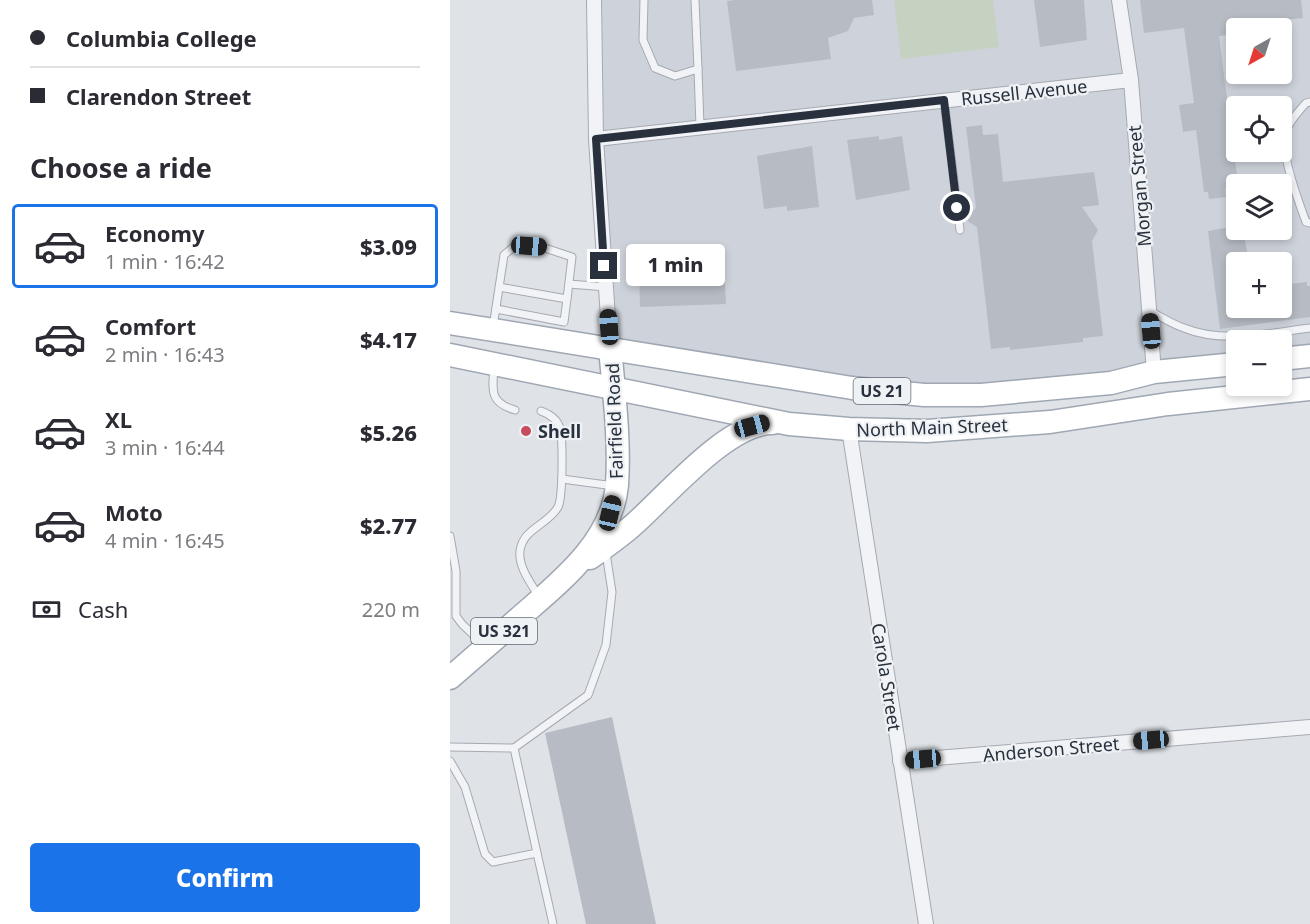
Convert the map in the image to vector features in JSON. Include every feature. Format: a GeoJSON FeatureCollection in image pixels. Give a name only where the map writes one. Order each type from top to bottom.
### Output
{"type":"FeatureCollection","features":[{"type":"Feature","properties":{"kind":"main road","name":"North Main Street"},"geometry":{"type":"LineString","coordinates":[[450,323],[494,319],[610,348],[852,388],[924,395],[981,395],[1099,384],[1154,372],[1226,364]]}},
{"type":"Feature","properties":{"kind":"main road","name":"Fairfield Road"},"geometry":{"type":"LineString","coordinates":[[450,678],[558,583],[596,540],[610,513],[617,486],[614,387],[610,348]]}},
{"type":"Feature","properties":{"kind":"main road","name":"North Main Street"},"geometry":{"type":"LineString","coordinates":[[450,355],[789,423],[849,429],[927,431],[1050,422],[1168,404],[1310,388]]}},
{"type":"Feature","properties":{"kind":"main road"},"geometry":{"type":"LineString","coordinates":[[1292,358],[1310,356]]}},
{"type":"Feature","properties":{"kind":"main road"},"geometry":{"type":"LineString","coordinates":[[558,583],[630,528],[714,451],[736,434],[764,423],[789,423]]}},
{"type":"Feature","properties":{"kind":"street"},"geometry":{"type":"LineString","coordinates":[[594,0],[596,139],[610,348]]}},
{"type":"Feature","properties":{"kind":"street","name":"Morgan Street"},"geometry":{"type":"LineString","coordinates":[[1119,0],[1131,80],[1154,372]]}},
{"type":"Feature","properties":{"kind":"street","name":"Russell Avenue"},"geometry":{"type":"LineString","coordinates":[[596,139],[1131,80]]}},
{"type":"Feature","properties":{"kind":"street","name":"Carola Street"},"geometry":{"type":"LineString","coordinates":[[849,429],[926,924]]}},
{"type":"Feature","properties":{"kind":"street","name":"Anderson Street"},"geometry":{"type":"LineString","coordinates":[[900,761],[1310,727]]}},
{"type":"Feature","properties":{"kind":"lane"},"geometry":{"type":"LineString","coordinates":[[644,0],[643,40],[655,68],[675,76],[698,69]]}},
{"type":"Feature","properties":{"kind":"lane"},"geometry":{"type":"LineString","coordinates":[[695,0],[700,127]]}},
{"type":"Feature","properties":{"kind":"lane"},"geometry":{"type":"LineString","coordinates":[[944,100],[960,230]]}},
{"type":"Feature","properties":{"kind":"lane"},"geometry":{"type":"LineString","coordinates":[[1310,102],[1306,102],[1292,119],[1284,137],[1291,179],[1306,222],[1310,223]]}},
{"type":"Feature","properties":{"kind":"lane"},"geometry":{"type":"LineString","coordinates":[[516,245],[542,247],[572,257],[564,322],[494,319],[500,287],[504,255],[516,245]]}},
{"type":"Feature","properties":{"kind":"lane"},"geometry":{"type":"LineString","coordinates":[[569,284],[606,287]]}},
{"type":"Feature","properties":{"kind":"lane"},"geometry":{"type":"LineString","coordinates":[[500,287],[567,299]]}},
{"type":"Feature","properties":{"kind":"lane"},"geometry":{"type":"LineString","coordinates":[[1149,310],[1184,328],[1213,336],[1310,328]]}},
{"type":"Feature","properties":{"kind":"lane"},"geometry":{"type":"LineString","coordinates":[[494,364],[493,393],[502,406],[515,410]]}},
{"type":"Feature","properties":{"kind":"lane"},"geometry":{"type":"LineString","coordinates":[[540,599],[523,570],[519,554],[522,543],[529,532],[558,507],[562,492],[560,429],[555,419],[541,411]]}},
{"type":"Feature","properties":{"kind":"lane"},"geometry":{"type":"LineString","coordinates":[[562,479],[617,486]]}},
{"type":"Feature","properties":{"kind":"lane"},"geometry":{"type":"LineString","coordinates":[[450,536],[456,571],[456,616],[486,647]]}},
{"type":"Feature","properties":{"kind":"lane"},"geometry":{"type":"LineString","coordinates":[[450,747],[514,748],[588,695],[606,645],[612,592],[605,547]]}},
{"type":"Feature","properties":{"kind":"lane"},"geometry":{"type":"LineString","coordinates":[[514,748],[553,924]]}},
{"type":"Feature","properties":{"kind":"lane"},"geometry":{"type":"LineString","coordinates":[[450,761],[465,787],[485,854],[493,862],[537,853]]}},
{"type":"Feature","properties":{"kind":"shaded area"},"geometry":{"type":"Polygon","coordinates":[[[594,0],[1310,0],[1310,356],[1292,358],[1292,330],[1226,330],[1226,365],[981,395],[610,348],[594,0]]]}},
{"type":"Feature","properties":{"kind":"green space"},"geometry":{"type":"Polygon","coordinates":[[[894,0],[993,0],[999,47],[901,59],[894,0]]]}},
{"type":"Feature","properties":{"kind":"building"},"geometry":{"type":"Polygon","coordinates":[[[872,0],[874,15],[854,18],[848,31],[828,38],[831,59],[736,71],[727,1],[872,0]]]}},
{"type":"Feature","properties":{"kind":"building"},"geometry":{"type":"Polygon","coordinates":[[[1034,0],[1084,0],[1087,40],[1040,47],[1034,0]]]}},
{"type":"Feature","properties":{"kind":"building"},"geometry":{"type":"Polygon","coordinates":[[[1140,0],[1301,0],[1303,18],[1226,18],[1226,35],[1219,36],[1227,96],[1226,162],[1235,162],[1237,174],[1226,174],[1226,197],[1209,199],[1208,192],[1204,192],[1196,130],[1183,132],[1179,105],[1194,103],[1184,28],[1144,33],[1140,0]]]}},
{"type":"Feature","properties":{"kind":"building"},"geometry":{"type":"Polygon","coordinates":[[[982,125],[983,135],[998,134],[1003,182],[1094,172],[1099,205],[1082,207],[1098,230],[1092,241],[1103,336],[1083,338],[1083,342],[1010,350],[1010,347],[991,349],[977,227],[964,219],[976,208],[966,127],[982,125]]]}},
{"type":"Feature","properties":{"kind":"building"},"geometry":{"type":"Polygon","coordinates":[[[879,136],[879,140],[902,136],[910,190],[856,200],[847,140],[879,136]]]}},
{"type":"Feature","properties":{"kind":"building"},"geometry":{"type":"Polygon","coordinates":[[[812,146],[819,207],[787,211],[787,206],[764,209],[757,156],[812,146]]]}},
{"type":"Feature","properties":{"kind":"building"},"geometry":{"type":"Polygon","coordinates":[[[1226,228],[1226,240],[1245,240],[1247,252],[1226,252],[1226,318],[1292,318],[1292,284],[1307,282],[1307,286],[1310,286],[1310,317],[1220,329],[1208,231],[1226,228]]]}},
{"type":"Feature","properties":{"kind":"building"},"geometry":{"type":"Polygon","coordinates":[[[686,263],[686,267],[724,266],[726,304],[640,307],[639,270],[644,270],[644,264],[686,263]]]}},
{"type":"Feature","properties":{"kind":"building"},"geometry":{"type":"Polygon","coordinates":[[[612,717],[656,924],[586,924],[545,733],[612,717]]]}},
{"type":"Feature","properties":{"kind":"place","name":"Shell"},"geometry":{"type":"Point","coordinates":[526,431]}},
{"type":"Feature","properties":{"kind":"route"},"geometry":{"type":"LineString","coordinates":[[604,266],[596,139],[944,100],[957,208]]}}]}
